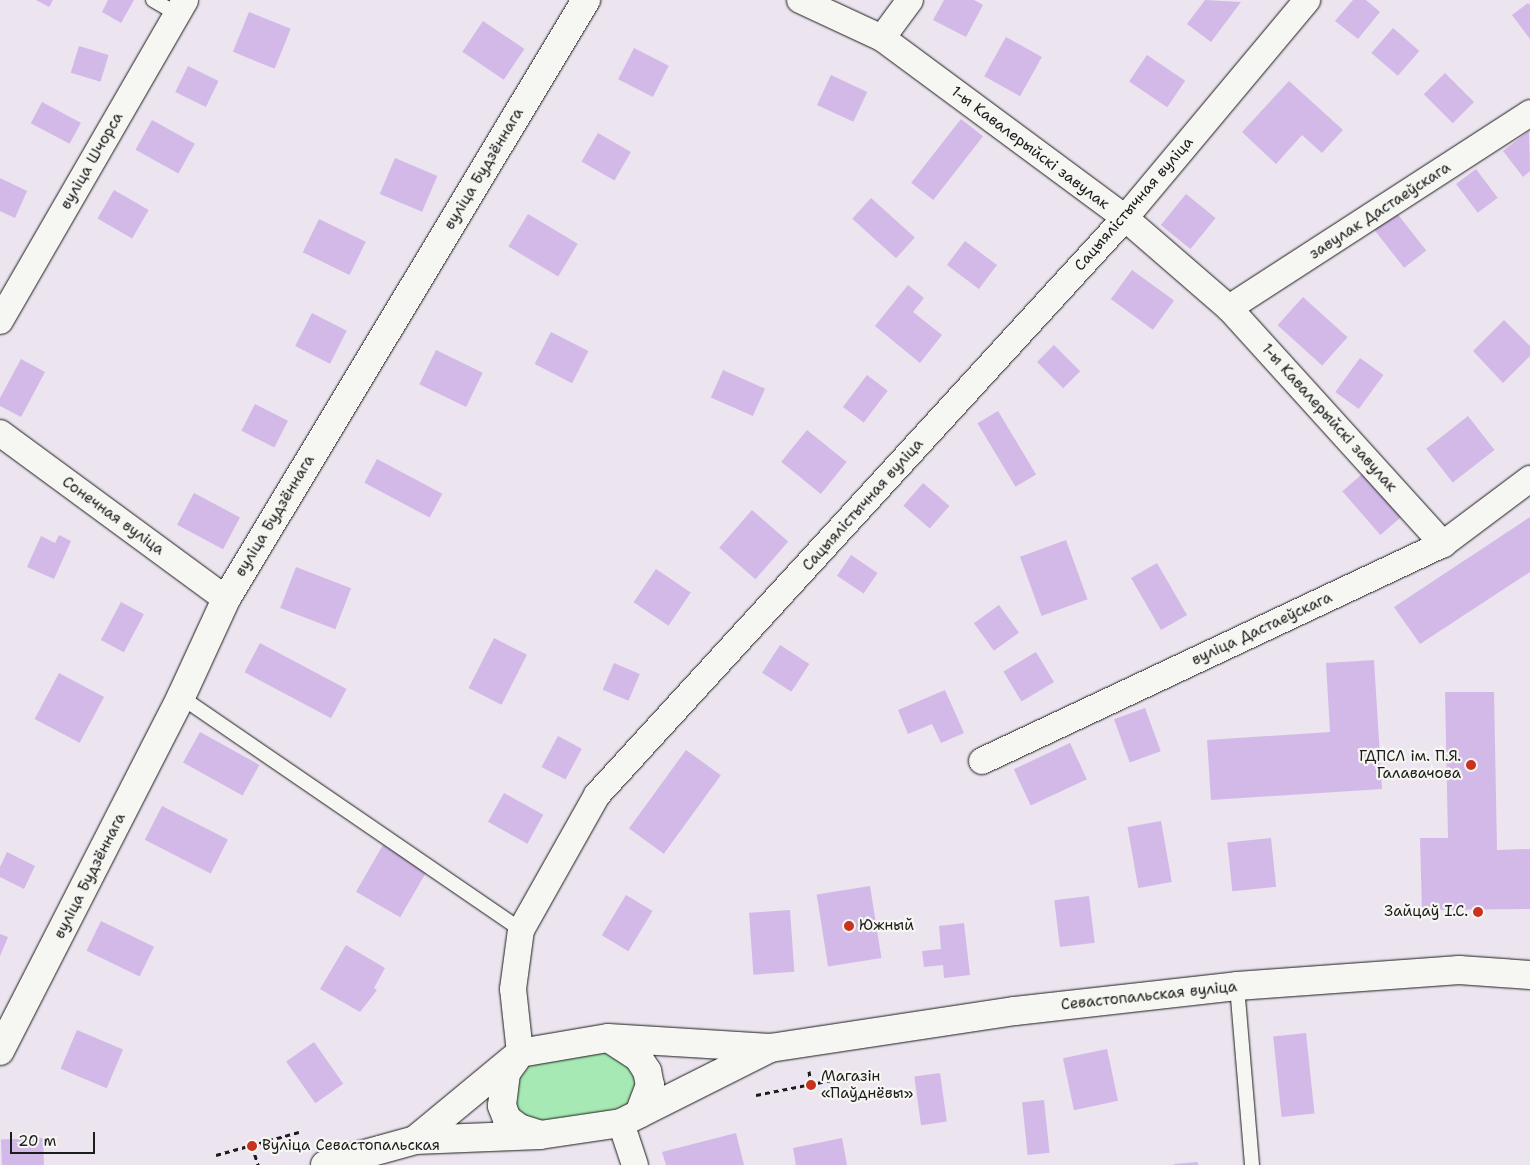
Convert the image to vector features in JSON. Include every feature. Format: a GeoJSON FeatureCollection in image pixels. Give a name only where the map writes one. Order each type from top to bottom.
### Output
{"type":"FeatureCollection","features":[{"type":"Feature","properties":{"kind":"street","name":"вуліца Будзённага"},"geometry":{"type":"LineString","coordinates":[[0,1051],[181,697],[226,599],[586,0]]}},
{"type":"Feature","properties":{"kind":"street","name":"1-ы Кавалерыйскі завулак"},"geometry":{"type":"LineString","coordinates":[[800,0],[882,38],[1125,218],[1229,308],[1443,544]]}},
{"type":"Feature","properties":{"kind":"street"},"geometry":{"type":"LineString","coordinates":[[882,38],[910,0]]}},
{"type":"Feature","properties":{"kind":"street","name":"Сацыялістычная вуліца"},"geometry":{"type":"LineString","coordinates":[[520,1053],[513,989],[521,930],[597,795],[1125,218],[1307,0]]}},
{"type":"Feature","properties":{"kind":"street","name":"вуліца Шчорса"},"geometry":{"type":"LineString","coordinates":[[0,321],[181,7]]}},
{"type":"Feature","properties":{"kind":"street","name":"завулак Дастаеўскага"},"geometry":{"type":"LineString","coordinates":[[1229,308],[1530,113]]}},
{"type":"Feature","properties":{"kind":"street","name":"Сонечная вуліца"},"geometry":{"type":"LineString","coordinates":[[0,433],[226,599]]}},
{"type":"Feature","properties":{"kind":"street","name":"вуліца Дастаеўскага"},"geometry":{"type":"LineString","coordinates":[[982,761],[1443,544],[1530,479]]}},
{"type":"Feature","properties":{"kind":"street","name":"Севастопальская вуліца"},"geometry":{"type":"LineString","coordinates":[[325,1165],[384,1157],[415,1140],[520,1053],[608,1038],[770,1048],[1015,1011],[1237,986],[1459,970],[1530,974]]}},
{"type":"Feature","properties":{"kind":"street"},"geometry":{"type":"LineString","coordinates":[[608,1038],[625,1046],[638,1057],[647,1071],[650,1085],[630,1119],[635,1165]]}},
{"type":"Feature","properties":{"kind":"street","name":"Севастопальская вуліца"},"geometry":{"type":"LineString","coordinates":[[415,1140],[540,1135],[630,1119],[770,1048]]}},
{"type":"Feature","properties":{"kind":"street"},"geometry":{"type":"LineString","coordinates":[[520,1053],[506,1073],[502,1106],[507,1119],[540,1135]]}},
{"type":"Feature","properties":{"kind":"lane"},"geometry":{"type":"LineString","coordinates":[[153,0],[181,7]]}},
{"type":"Feature","properties":{"kind":"lane"},"geometry":{"type":"LineString","coordinates":[[181,697],[521,930]]}},
{"type":"Feature","properties":{"kind":"lane"},"geometry":{"type":"LineString","coordinates":[[1237,986],[1252,1165]]}},
{"type":"Feature","properties":{"kind":"path"},"geometry":{"type":"LineString","coordinates":[[756,1095],[847,1077]]}},
{"type":"Feature","properties":{"kind":"path"},"geometry":{"type":"LineString","coordinates":[[216,1155],[299,1132]]}},
{"type":"Feature","properties":{"kind":"path"},"geometry":{"type":"LineString","coordinates":[[252,1146],[258,1165]]}},
{"type":"Feature","properties":{"kind":"green space"},"geometry":{"type":"Polygon","coordinates":[[[604,1050],[635,1068],[637,1093],[629,1105],[554,1126],[527,1121],[518,1111],[513,1097],[519,1072],[530,1063],[604,1050]]]}},
{"type":"Feature","properties":{"kind":"building"},"geometry":{"type":"Polygon","coordinates":[[[36,0],[53,0],[49,7],[36,0]]]}},
{"type":"Feature","properties":{"kind":"building"},"geometry":{"type":"Polygon","coordinates":[[[108,0],[134,0],[121,23],[102,12],[108,0]]]}},
{"type":"Feature","properties":{"kind":"building"},"geometry":{"type":"Polygon","coordinates":[[[944,0],[974,0],[983,5],[966,37],[933,20],[944,0]]]}},
{"type":"Feature","properties":{"kind":"building"},"geometry":{"type":"Polygon","coordinates":[[[1205,0],[1241,2],[1211,42],[1187,24],[1205,0]]]}},
{"type":"Feature","properties":{"kind":"building"},"geometry":{"type":"Polygon","coordinates":[[[1353,0],[1366,0],[1380,12],[1358,39],[1335,21],[1353,0]]]}},
{"type":"Feature","properties":{"kind":"building"},"geometry":{"type":"Polygon","coordinates":[[[1528,3],[1530,5],[1530,39],[1512,15],[1528,3]]]}},
{"type":"Feature","properties":{"kind":"building"},"geometry":{"type":"Polygon","coordinates":[[[249,12],[291,29],[275,69],[233,52],[249,12]]]}},
{"type":"Feature","properties":{"kind":"building"},"geometry":{"type":"Polygon","coordinates":[[[483,21],[524,49],[504,80],[462,52],[483,21]]]}},
{"type":"Feature","properties":{"kind":"building"},"geometry":{"type":"Polygon","coordinates":[[[1393,28],[1419,51],[1398,76],[1371,53],[1393,28]]]}},
{"type":"Feature","properties":{"kind":"building"},"geometry":{"type":"Polygon","coordinates":[[[1006,37],[1042,57],[1020,96],[984,76],[1006,37]]]}},
{"type":"Feature","properties":{"kind":"building"},"geometry":{"type":"Polygon","coordinates":[[[79,46],[109,55],[100,82],[71,73],[79,46]]]}},
{"type":"Feature","properties":{"kind":"building"},"geometry":{"type":"Polygon","coordinates":[[[634,48],[669,66],[653,97],[618,79],[634,48]]]}},
{"type":"Feature","properties":{"kind":"building"},"geometry":{"type":"Polygon","coordinates":[[[1147,55],[1185,81],[1167,107],[1129,82],[1147,55]]]}},
{"type":"Feature","properties":{"kind":"building"},"geometry":{"type":"Polygon","coordinates":[[[188,66],[219,81],[206,107],[175,92],[188,66]]]}},
{"type":"Feature","properties":{"kind":"building"},"geometry":{"type":"Polygon","coordinates":[[[1445,73],[1474,102],[1453,123],[1424,94],[1445,73]]]}},
{"type":"Feature","properties":{"kind":"building"},"geometry":{"type":"Polygon","coordinates":[[[831,75],[867,92],[853,122],[817,105],[831,75]]]}},
{"type":"Feature","properties":{"kind":"building"},"geometry":{"type":"Polygon","coordinates":[[[1289,81],[1343,130],[1322,153],[1302,135],[1276,164],[1242,132],[1289,81]]]}},
{"type":"Feature","properties":{"kind":"building"},"geometry":{"type":"Polygon","coordinates":[[[42,102],[81,123],[70,144],[31,123],[42,102]]]}},
{"type":"Feature","properties":{"kind":"building"},"geometry":{"type":"Polygon","coordinates":[[[961,119],[983,136],[933,200],[911,183],[961,119]]]}},
{"type":"Feature","properties":{"kind":"building"},"geometry":{"type":"Polygon","coordinates":[[[152,120],[195,144],[178,173],[136,150],[152,120]]]}},
{"type":"Feature","properties":{"kind":"building"},"geometry":{"type":"Polygon","coordinates":[[[1529,131],[1530,171],[1523,177],[1503,151],[1529,131]]]}},
{"type":"Feature","properties":{"kind":"building"},"geometry":{"type":"Polygon","coordinates":[[[598,133],[631,152],[614,181],[582,162],[598,133]]]}},
{"type":"Feature","properties":{"kind":"building"},"geometry":{"type":"Polygon","coordinates":[[[395,158],[437,176],[422,212],[380,194],[395,158]]]}},
{"type":"Feature","properties":{"kind":"building"},"geometry":{"type":"Polygon","coordinates":[[[1476,169],[1498,198],[1478,213],[1456,184],[1476,169]]]}},
{"type":"Feature","properties":{"kind":"building"},"geometry":{"type":"Polygon","coordinates":[[[0,178],[27,191],[15,218],[0,211],[0,178]]]}},
{"type":"Feature","properties":{"kind":"building"},"geometry":{"type":"Polygon","coordinates":[[[114,190],[149,210],[132,239],[98,219],[114,190]]]}},
{"type":"Feature","properties":{"kind":"building"},"geometry":{"type":"Polygon","coordinates":[[[1186,194],[1216,218],[1190,249],[1161,225],[1186,194]]]}},
{"type":"Feature","properties":{"kind":"building"},"geometry":{"type":"Polygon","coordinates":[[[871,198],[915,237],[896,258],[852,219],[871,198]]]}},
{"type":"Feature","properties":{"kind":"building"},"geometry":{"type":"Polygon","coordinates":[[[1396,212],[1426,251],[1404,268],[1374,229],[1396,212]]]}},
{"type":"Feature","properties":{"kind":"building"},"geometry":{"type":"Polygon","coordinates":[[[528,214],[578,244],[558,276],[508,247],[528,214]]]}},
{"type":"Feature","properties":{"kind":"building"},"geometry":{"type":"Polygon","coordinates":[[[319,219],[366,242],[350,275],[303,252],[319,219]]]}},
{"type":"Feature","properties":{"kind":"building"},"geometry":{"type":"Polygon","coordinates":[[[965,241],[997,265],[979,289],[947,265],[965,241]]]}},
{"type":"Feature","properties":{"kind":"building"},"geometry":{"type":"Polygon","coordinates":[[[1132,270],[1174,301],[1153,330],[1111,299],[1132,270]]]}},
{"type":"Feature","properties":{"kind":"building"},"geometry":{"type":"Polygon","coordinates":[[[908,285],[924,298],[913,312],[942,335],[920,363],[875,326],[908,285]]]}},
{"type":"Feature","properties":{"kind":"building"},"geometry":{"type":"Polygon","coordinates":[[[1303,297],[1348,337],[1322,365],[1278,325],[1303,297]]]}},
{"type":"Feature","properties":{"kind":"building"},"geometry":{"type":"Polygon","coordinates":[[[312,313],[347,331],[330,364],[295,346],[312,313]]]}},
{"type":"Feature","properties":{"kind":"building"},"geometry":{"type":"Polygon","coordinates":[[[1504,320],[1530,346],[1530,356],[1503,383],[1473,351],[1504,320]]]}},
{"type":"Feature","properties":{"kind":"building"},"geometry":{"type":"Polygon","coordinates":[[[551,332],[588,351],[572,383],[535,364],[551,332]]]}},
{"type":"Feature","properties":{"kind":"building"},"geometry":{"type":"Polygon","coordinates":[[[1054,345],[1080,371],[1063,388],[1037,362],[1054,345]]]}},
{"type":"Feature","properties":{"kind":"building"},"geometry":{"type":"Polygon","coordinates":[[[436,350],[483,373],[466,407],[419,384],[436,350]]]}},
{"type":"Feature","properties":{"kind":"building"},"geometry":{"type":"Polygon","coordinates":[[[1360,358],[1383,375],[1359,409],[1335,392],[1360,358]]]}},
{"type":"Feature","properties":{"kind":"building"},"geometry":{"type":"Polygon","coordinates":[[[21,359],[45,372],[21,417],[0,406],[0,398],[21,359]]]}},
{"type":"Feature","properties":{"kind":"building"},"geometry":{"type":"Polygon","coordinates":[[[723,370],[765,389],[753,416],[711,397],[723,370]]]}},
{"type":"Feature","properties":{"kind":"building"},"geometry":{"type":"Polygon","coordinates":[[[867,375],[888,391],[864,423],[843,407],[867,375]]]}},
{"type":"Feature","properties":{"kind":"building"},"geometry":{"type":"Polygon","coordinates":[[[255,404],[288,421],[274,448],[241,431],[255,404]]]}},
{"type":"Feature","properties":{"kind":"building"},"geometry":{"type":"Polygon","coordinates":[[[998,411],[1036,474],[1016,487],[977,423],[998,411]]]}},
{"type":"Feature","properties":{"kind":"building"},"geometry":{"type":"Polygon","coordinates":[[[1468,416],[1494,450],[1453,483],[1426,449],[1468,416]]]}},
{"type":"Feature","properties":{"kind":"building"},"geometry":{"type":"Polygon","coordinates":[[[807,430],[847,462],[821,494],[781,462],[807,430]]]}},
{"type":"Feature","properties":{"kind":"building"},"geometry":{"type":"Polygon","coordinates":[[[377,459],[442,494],[430,518],[364,483],[377,459]]]}},
{"type":"Feature","properties":{"kind":"building"},"geometry":{"type":"Polygon","coordinates":[[[1368,469],[1406,513],[1380,535],[1342,491],[1368,469]]]}},
{"type":"Feature","properties":{"kind":"building"},"geometry":{"type":"Polygon","coordinates":[[[923,483],[949,506],[930,529],[903,506],[923,483]]]}},
{"type":"Feature","properties":{"kind":"building"},"geometry":{"type":"Polygon","coordinates":[[[194,493],[240,517],[223,549],[177,525],[194,493]]]}},
{"type":"Feature","properties":{"kind":"building"},"geometry":{"type":"Polygon","coordinates":[[[752,510],[788,541],[755,579],[719,548],[752,510]]]}},
{"type":"Feature","properties":{"kind":"building"},"geometry":{"type":"Polygon","coordinates":[[[1530,517],[1530,572],[1420,644],[1394,607],[1530,517]]]}},
{"type":"Feature","properties":{"kind":"building"},"geometry":{"type":"Polygon","coordinates":[[[59,535],[71,541],[54,579],[27,567],[41,536],[55,543],[59,535]]]}},
{"type":"Feature","properties":{"kind":"building"},"geometry":{"type":"Polygon","coordinates":[[[1066,540],[1088,599],[1042,616],[1020,557],[1066,540]]]}},
{"type":"Feature","properties":{"kind":"building"},"geometry":{"type":"Polygon","coordinates":[[[851,555],[878,573],[864,594],[837,576],[851,555]]]}},
{"type":"Feature","properties":{"kind":"building"},"geometry":{"type":"Polygon","coordinates":[[[1157,563],[1187,615],[1161,630],[1131,578],[1157,563]]]}},
{"type":"Feature","properties":{"kind":"building"},"geometry":{"type":"Polygon","coordinates":[[[296,567],[351,588],[335,629],[280,608],[296,567]]]}},
{"type":"Feature","properties":{"kind":"building"},"geometry":{"type":"Polygon","coordinates":[[[656,569],[691,592],[668,626],[634,602],[656,569]]]}},
{"type":"Feature","properties":{"kind":"building"},"geometry":{"type":"Polygon","coordinates":[[[121,602],[144,614],[124,652],[101,640],[121,602]]]}},
{"type":"Feature","properties":{"kind":"building"},"geometry":{"type":"Polygon","coordinates":[[[999,605],[1019,633],[994,651],[974,623],[999,605]]]}},
{"type":"Feature","properties":{"kind":"building"},"geometry":{"type":"Polygon","coordinates":[[[494,638],[527,655],[502,705],[469,688],[494,638]]]}},
{"type":"Feature","properties":{"kind":"building"},"geometry":{"type":"Polygon","coordinates":[[[260,643],[347,689],[331,718],[245,672],[260,643]]]}},
{"type":"Feature","properties":{"kind":"building"},"geometry":{"type":"Polygon","coordinates":[[[780,645],[809,664],[791,692],[762,673],[780,645]]]}},
{"type":"Feature","properties":{"kind":"building"},"geometry":{"type":"Polygon","coordinates":[[[1036,652],[1054,682],[1021,702],[1003,672],[1036,652]]]}},
{"type":"Feature","properties":{"kind":"building"},"geometry":{"type":"Polygon","coordinates":[[[1374,660],[1382,789],[1211,800],[1207,740],[1330,732],[1326,663],[1374,660]]]}},
{"type":"Feature","properties":{"kind":"building"},"geometry":{"type":"Polygon","coordinates":[[[614,663],[640,674],[628,701],[603,690],[614,663]]]}},
{"type":"Feature","properties":{"kind":"building"},"geometry":{"type":"Polygon","coordinates":[[[59,673],[104,697],[80,743],[35,719],[59,673]]]}},
{"type":"Feature","properties":{"kind":"building"},"geometry":{"type":"Polygon","coordinates":[[[945,690],[964,733],[941,743],[932,724],[908,734],[898,710],[945,690]]]}},
{"type":"Feature","properties":{"kind":"building","name":"ГДПСЛ ім. П.Я. Галавачова"},"geometry":{"type":"Polygon","coordinates":[[[1445,692],[1494,692],[1497,850],[1530,849],[1530,909],[1422,910],[1420,838],[1448,838],[1445,692]]]}},
{"type":"Feature","properties":{"kind":"building"},"geometry":{"type":"Polygon","coordinates":[[[1145,708],[1161,751],[1130,763],[1114,719],[1145,708]]]}},
{"type":"Feature","properties":{"kind":"building"},"geometry":{"type":"Polygon","coordinates":[[[200,732],[259,765],[243,796],[183,763],[200,732]]]}},
{"type":"Feature","properties":{"kind":"building"},"geometry":{"type":"Polygon","coordinates":[[[558,736],[582,749],[565,780],[542,767],[558,736]]]}},
{"type":"Feature","properties":{"kind":"building"},"geometry":{"type":"Polygon","coordinates":[[[1070,743],[1087,779],[1031,805],[1014,769],[1070,743]]]}},
{"type":"Feature","properties":{"kind":"building"},"geometry":{"type":"Polygon","coordinates":[[[686,750],[721,775],[664,854],[629,828],[686,750]]]}},
{"type":"Feature","properties":{"kind":"building"},"geometry":{"type":"Polygon","coordinates":[[[504,793],[543,815],[527,844],[488,822],[504,793]]]}},
{"type":"Feature","properties":{"kind":"building"},"geometry":{"type":"Polygon","coordinates":[[[162,806],[228,840],[211,873],[145,840],[162,806]]]}},
{"type":"Feature","properties":{"kind":"building"},"geometry":{"type":"Polygon","coordinates":[[[1161,821],[1172,882],[1138,888],[1128,827],[1161,821]]]}},
{"type":"Feature","properties":{"kind":"building"},"geometry":{"type":"Polygon","coordinates":[[[1271,838],[1276,887],[1232,891],[1227,843],[1271,838]]]}},
{"type":"Feature","properties":{"kind":"building"},"geometry":{"type":"Polygon","coordinates":[[[383,845],[427,870],[400,917],[356,892],[383,845]]]}},
{"type":"Feature","properties":{"kind":"building"},"geometry":{"type":"Polygon","coordinates":[[[7,852],[35,866],[24,889],[0,877],[0,867],[7,852]]]}},
{"type":"Feature","properties":{"kind":"building","name":"Южный"},"geometry":{"type":"Polygon","coordinates":[[[870,886],[881,958],[828,967],[817,894],[870,886]]]}},
{"type":"Feature","properties":{"kind":"building"},"geometry":{"type":"Polygon","coordinates":[[[626,895],[653,911],[628,951],[602,935],[626,895]]]}},
{"type":"Feature","properties":{"kind":"building"},"geometry":{"type":"Polygon","coordinates":[[[1089,896],[1095,943],[1060,947],[1054,900],[1089,896]]]}},
{"type":"Feature","properties":{"kind":"building"},"geometry":{"type":"Polygon","coordinates":[[[790,910],[794,972],[753,975],[749,913],[790,910]]]}},
{"type":"Feature","properties":{"kind":"building"},"geometry":{"type":"Polygon","coordinates":[[[101,921],[154,947],[140,977],[87,951],[101,921]]]}},
{"type":"Feature","properties":{"kind":"building"},"geometry":{"type":"Polygon","coordinates":[[[964,923],[970,975],[944,978],[943,965],[924,967],[922,951],[941,949],[939,926],[964,923]]]}},
{"type":"Feature","properties":{"kind":"building"},"geometry":{"type":"Polygon","coordinates":[[[0,934],[8,937],[0,956],[0,934]]]}},
{"type":"Feature","properties":{"kind":"building"},"geometry":{"type":"Polygon","coordinates":[[[346,945],[385,968],[374,988],[377,990],[360,1012],[320,989],[346,945]]]}},
{"type":"Feature","properties":{"kind":"building"},"geometry":{"type":"Polygon","coordinates":[[[77,1030],[123,1050],[107,1088],[61,1069],[77,1030]]]}},
{"type":"Feature","properties":{"kind":"building"},"geometry":{"type":"Polygon","coordinates":[[[1306,1033],[1314,1114],[1282,1117],[1273,1036],[1306,1033]]]}},
{"type":"Feature","properties":{"kind":"building"},"geometry":{"type":"Polygon","coordinates":[[[314,1042],[343,1084],[315,1103],[286,1062],[314,1042]]]}},
{"type":"Feature","properties":{"kind":"building"},"geometry":{"type":"Polygon","coordinates":[[[1107,1049],[1118,1101],[1074,1110],[1063,1058],[1107,1049]]]}},
{"type":"Feature","properties":{"kind":"building"},"geometry":{"type":"Polygon","coordinates":[[[940,1073],[947,1122],[921,1125],[914,1077],[940,1073]]]}},
{"type":"Feature","properties":{"kind":"building"},"geometry":{"type":"Polygon","coordinates":[[[1044,1100],[1050,1153],[1028,1155],[1022,1102],[1044,1100]]]}},
{"type":"Feature","properties":{"kind":"building"},"geometry":{"type":"Polygon","coordinates":[[[736,1133],[744,1165],[666,1165],[662,1152],[736,1133]]]}},
{"type":"Feature","properties":{"kind":"building"},"geometry":{"type":"Polygon","coordinates":[[[43,1138],[44,1165],[2,1165],[1,1139],[43,1138]]]}},
{"type":"Feature","properties":{"kind":"building"},"geometry":{"type":"Polygon","coordinates":[[[842,1138],[847,1165],[796,1165],[793,1148],[842,1138]]]}},
{"type":"Feature","properties":{"kind":"building"},"geometry":{"type":"Polygon","coordinates":[[[1198,1162],[1198,1165],[1174,1165],[1174,1164],[1198,1162]]]}},
{"type":"Feature","properties":{"kind":"place","name":"ГДПСЛ ім. П.Я. Галавачова"},"geometry":{"type":"Point","coordinates":[1471,765]}},
{"type":"Feature","properties":{"kind":"place","name":"Зайцаў І.С."},"geometry":{"type":"Point","coordinates":[1478,912]}},
{"type":"Feature","properties":{"kind":"place","name":"Южный"},"geometry":{"type":"Point","coordinates":[849,926]}},
{"type":"Feature","properties":{"kind":"place","name":"Магазін «Паўднёвы»"},"geometry":{"type":"Point","coordinates":[811,1085]}},
{"type":"Feature","properties":{"kind":"place","name":"Вуліца Севастопальская"},"geometry":{"type":"Point","coordinates":[252,1146]}}]}
